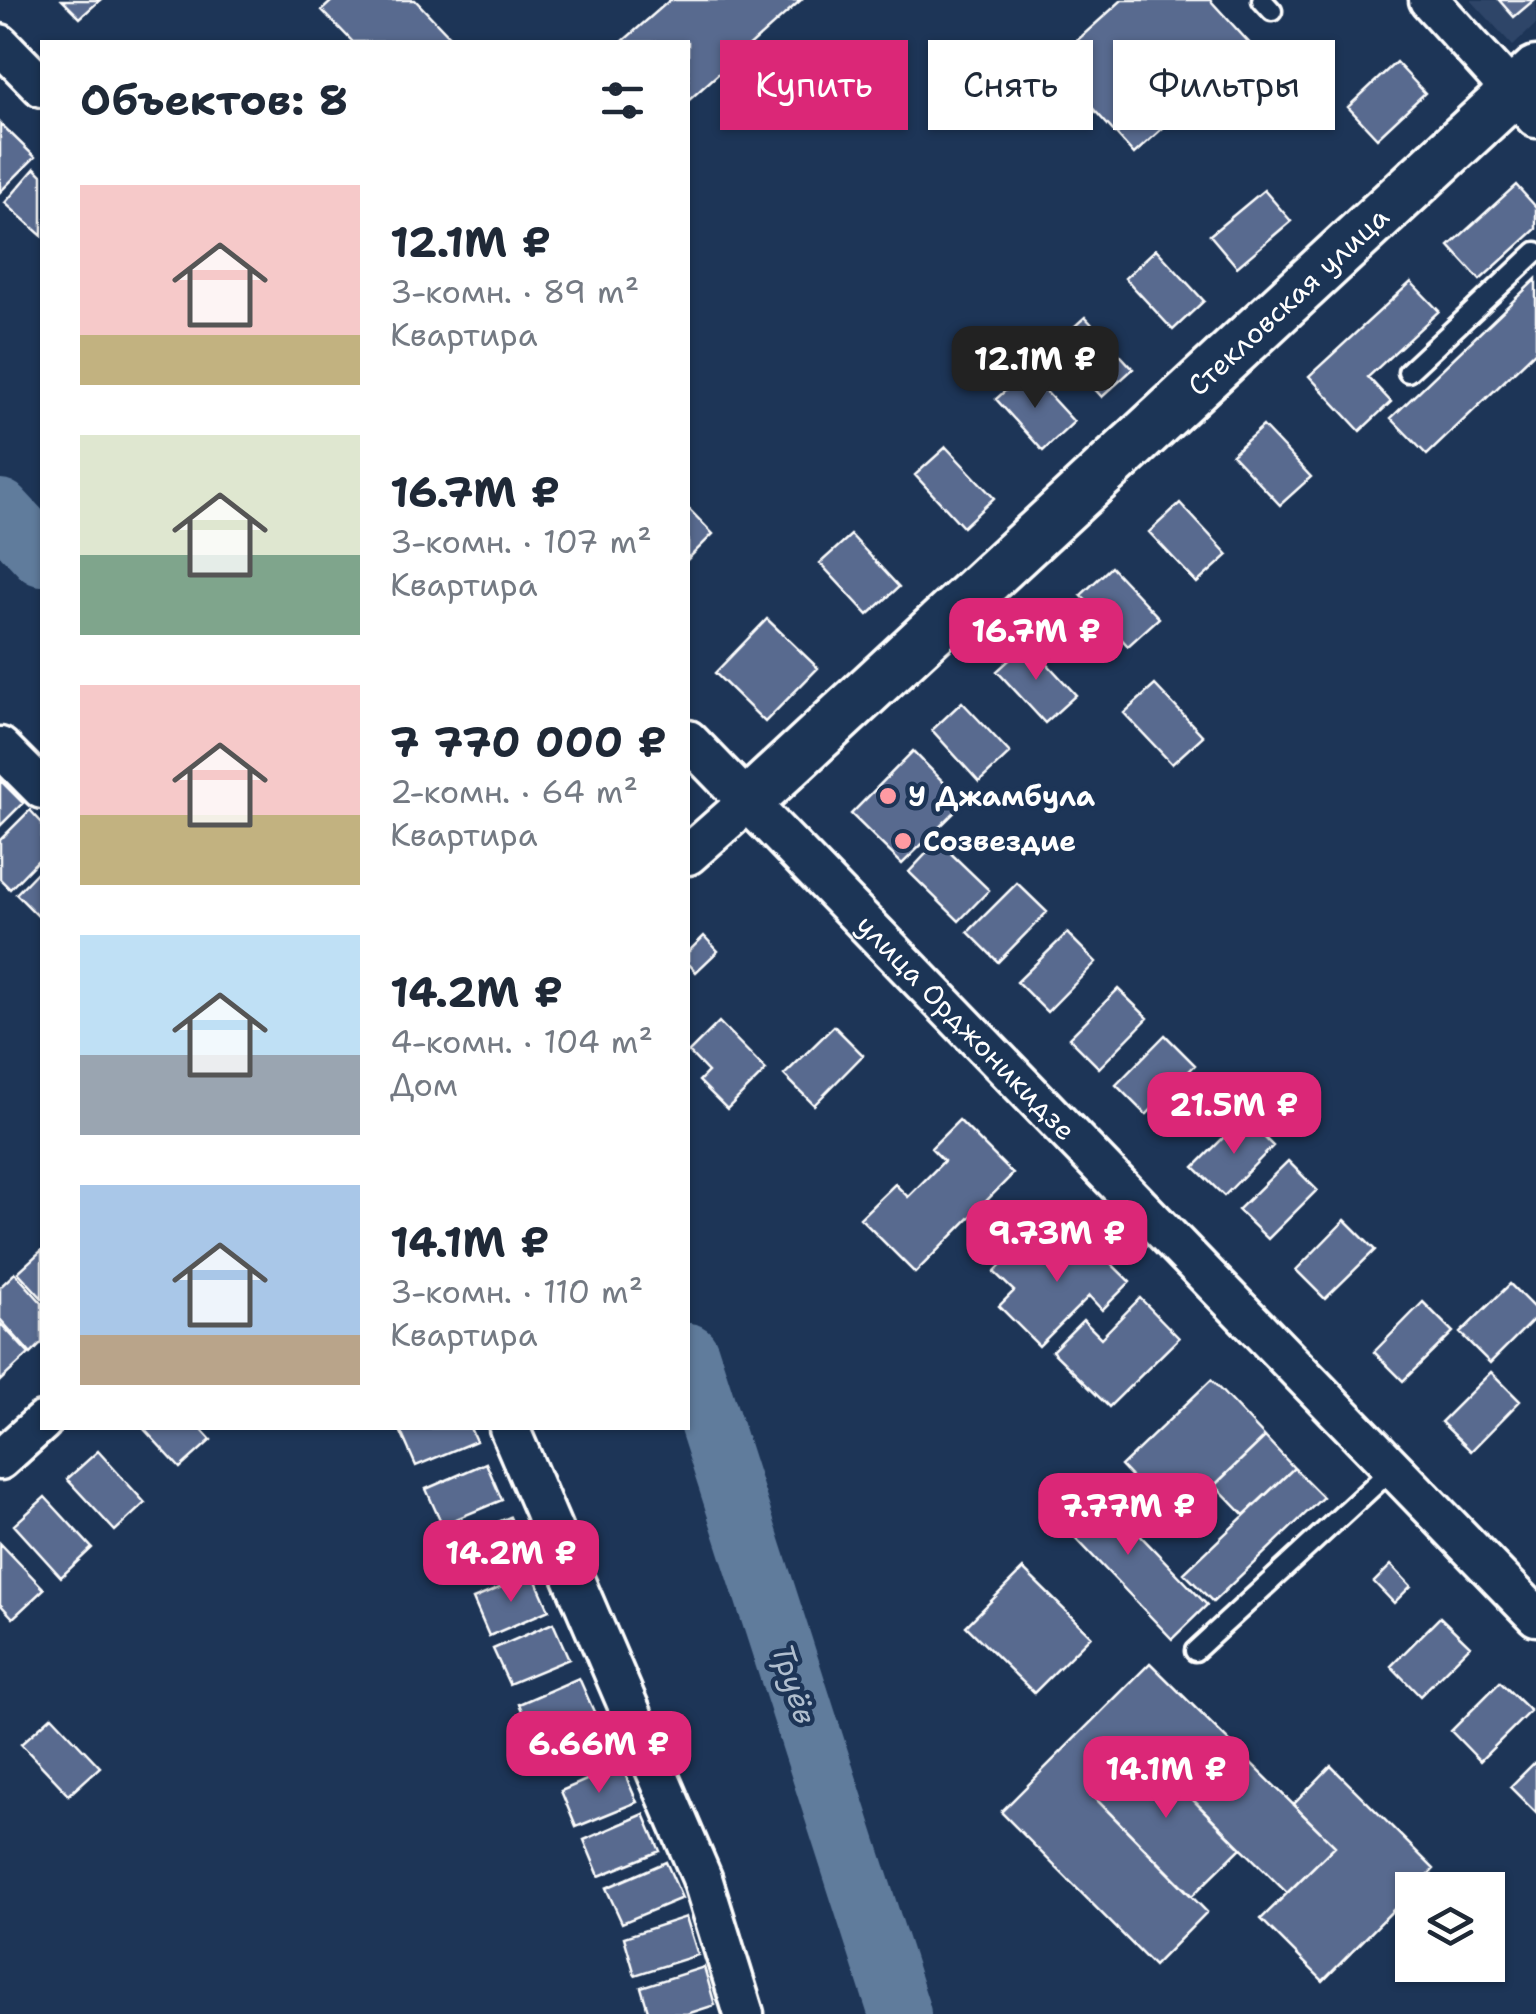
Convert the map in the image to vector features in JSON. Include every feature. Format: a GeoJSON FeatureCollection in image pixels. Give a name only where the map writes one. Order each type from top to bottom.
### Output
{"type":"FeatureCollection","features":[{"type":"Feature","properties":{"kind":"street"},"geometry":{"type":"LineString","coordinates":[[1428,0],[1528,94]]}},
{"type":"Feature","properties":{"kind":"street"},"geometry":{"type":"LineString","coordinates":[[0,44],[40,85]]}},
{"type":"Feature","properties":{"kind":"street","name":"Стекловская улица"},"geometry":{"type":"LineString","coordinates":[[690,852],[1528,94]]}},
{"type":"Feature","properties":{"kind":"street","name":"улица Орджоникидзе"},"geometry":{"type":"LineString","coordinates":[[690,742],[1536,1616]]}},
{"type":"Feature","properties":{"kind":"street"},"geometry":{"type":"LineString","coordinates":[[0,747],[40,787]]}},
{"type":"Feature","properties":{"kind":"street"},"geometry":{"type":"LineString","coordinates":[[0,1460],[40,1424]]}},
{"type":"Feature","properties":{"kind":"street"},"geometry":{"type":"LineString","coordinates":[[510,1430],[702,1878],[744,2014]]}},
{"type":"Feature","properties":{"kind":"lane"},"geometry":{"type":"LineString","coordinates":[[1408,372],[1536,252]]}},
{"type":"Feature","properties":{"kind":"lane"},"geometry":{"type":"LineString","coordinates":[[1195,1651],[1393,1468]]}},
{"type":"Feature","properties":{"kind":"shaded area"},"geometry":{"type":"Polygon","coordinates":[[[1471,0],[1536,0],[1536,24],[1513,46],[1471,0]]]}},
{"type":"Feature","properties":{"kind":"building"},"geometry":{"type":"Polygon","coordinates":[[[62,0],[100,0],[80,18],[62,0]]]}},
{"type":"Feature","properties":{"kind":"building"},"geometry":{"type":"Polygon","coordinates":[[[333,0],[415,0],[453,40],[351,40],[322,10],[333,0]]]}},
{"type":"Feature","properties":{"kind":"building"},"geometry":{"type":"Polygon","coordinates":[[[670,0],[801,0],[756,40],[720,40],[720,72],[690,99],[690,40],[624,40],[670,0]]]}},
{"type":"Feature","properties":{"kind":"building"},"geometry":{"type":"Polygon","coordinates":[[[1122,0],[1210,0],[1247,40],[1113,40],[1113,130],[1161,130],[1134,154],[1093,108],[1093,40],[1078,40],[1122,0]]]}},
{"type":"Feature","properties":{"kind":"building"},"geometry":{"type":"Polygon","coordinates":[[[1499,0],[1534,0],[1514,17],[1499,0]]]}},
{"type":"Feature","properties":{"kind":"building"},"geometry":{"type":"Polygon","coordinates":[[[1396,62],[1425,93],[1377,138],[1348,107],[1396,62]]]}},
{"type":"Feature","properties":{"kind":"building"},"geometry":{"type":"Polygon","coordinates":[[[0,123],[35,157],[0,192],[0,123]]]}},
{"type":"Feature","properties":{"kind":"building"},"geometry":{"type":"Polygon","coordinates":[[[35,168],[40,173],[40,234],[5,203],[35,168]]]}},
{"type":"Feature","properties":{"kind":"building"},"geometry":{"type":"Polygon","coordinates":[[[1516,185],[1536,207],[1536,229],[1480,280],[1449,246],[1516,185]]]}},
{"type":"Feature","properties":{"kind":"building"},"geometry":{"type":"Polygon","coordinates":[[[1264,190],[1291,221],[1237,267],[1210,235],[1264,190]]]}},
{"type":"Feature","properties":{"kind":"building"},"geometry":{"type":"Polygon","coordinates":[[[1156,249],[1204,301],[1173,330],[1125,278],[1156,249]]]}},
{"type":"Feature","properties":{"kind":"building"},"geometry":{"type":"Polygon","coordinates":[[[1536,279],[1536,351],[1427,455],[1391,418],[1536,279]]]}},
{"type":"Feature","properties":{"kind":"building"},"geometry":{"type":"Polygon","coordinates":[[[1411,282],[1439,311],[1368,377],[1391,402],[1360,431],[1309,376],[1411,282]]]}},
{"type":"Feature","properties":{"kind":"building"},"geometry":{"type":"Polygon","coordinates":[[[1085,317],[1133,369],[1102,397],[1054,345],[1085,317]]]}},
{"type":"Feature","properties":{"kind":"building"},"geometry":{"type":"Polygon","coordinates":[[[1027,371],[1074,422],[1043,451],[996,399],[1027,371]]]}},
{"type":"Feature","properties":{"kind":"building"},"geometry":{"type":"Polygon","coordinates":[[[1263,426],[1311,477],[1280,505],[1232,454],[1263,426]]]}},
{"type":"Feature","properties":{"kind":"building"},"geometry":{"type":"Polygon","coordinates":[[[946,447],[994,498],[963,527],[915,475],[946,447]]]}},
{"type":"Feature","properties":{"kind":"building"},"geometry":{"type":"Polygon","coordinates":[[[1180,503],[1228,555],[1197,583],[1149,532],[1180,503]]]}},
{"type":"Feature","properties":{"kind":"building"},"geometry":{"type":"Polygon","coordinates":[[[690,510],[713,534],[690,557],[690,510]]]}},
{"type":"Feature","properties":{"kind":"building"},"geometry":{"type":"Polygon","coordinates":[[[851,535],[899,587],[868,615],[820,563],[851,535]]]}},
{"type":"Feature","properties":{"kind":"building"},"geometry":{"type":"Polygon","coordinates":[[[1111,567],[1159,618],[1128,646],[1081,595],[1111,567]]]}},
{"type":"Feature","properties":{"kind":"building"},"geometry":{"type":"Polygon","coordinates":[[[767,619],[818,668],[765,722],[715,673],[767,619]]]}},
{"type":"Feature","properties":{"kind":"building"},"geometry":{"type":"Polygon","coordinates":[[[1028,643],[1076,695],[1045,723],[997,671],[1028,643]]]}},
{"type":"Feature","properties":{"kind":"building"},"geometry":{"type":"Polygon","coordinates":[[[1155,685],[1203,736],[1172,764],[1124,713],[1155,685]]]}},
{"type":"Feature","properties":{"kind":"building"},"geometry":{"type":"Polygon","coordinates":[[[962,702],[1010,753],[979,782],[932,730],[962,702]]]}},
{"type":"Feature","properties":{"kind":"building"},"geometry":{"type":"Polygon","coordinates":[[[913,751],[964,803],[902,864],[851,814],[913,751]]]}},
{"type":"Feature","properties":{"kind":"building"},"geometry":{"type":"Polygon","coordinates":[[[0,780],[23,803],[0,826],[0,780]]]}},
{"type":"Feature","properties":{"kind":"building"},"geometry":{"type":"Polygon","coordinates":[[[30,810],[40,821],[40,858],[10,889],[0,879],[0,840],[30,810]]]}},
{"type":"Feature","properties":{"kind":"building"},"geometry":{"type":"Polygon","coordinates":[[[938,841],[989,890],[959,921],[909,872],[938,841]]]}},
{"type":"Feature","properties":{"kind":"building"},"geometry":{"type":"Polygon","coordinates":[[[40,869],[40,918],[16,894],[40,869]]]}},
{"type":"Feature","properties":{"kind":"building"},"geometry":{"type":"Polygon","coordinates":[[[1017,883],[1047,912],[998,962],[968,932],[1017,883]]]}},
{"type":"Feature","properties":{"kind":"building"},"geometry":{"type":"Polygon","coordinates":[[[1067,933],[1096,962],[1047,1012],[1017,982],[1067,933]]]}},
{"type":"Feature","properties":{"kind":"building"},"geometry":{"type":"Polygon","coordinates":[[[704,936],[718,951],[696,972],[690,965],[690,950],[704,936]]]}},
{"type":"Feature","properties":{"kind":"building"},"geometry":{"type":"Polygon","coordinates":[[[1118,989],[1148,1018],[1099,1068],[1069,1038],[1118,989]]]}},
{"type":"Feature","properties":{"kind":"building"},"geometry":{"type":"Polygon","coordinates":[[[719,1022],[766,1070],[727,1109],[699,1081],[708,1072],[690,1051],[719,1022]]]}},
{"type":"Feature","properties":{"kind":"building"},"geometry":{"type":"Polygon","coordinates":[[[834,1026],[863,1055],[814,1105],[784,1075],[834,1026]]]}},
{"type":"Feature","properties":{"kind":"building"},"geometry":{"type":"Polygon","coordinates":[[[1165,1035],[1195,1065],[1146,1115],[1116,1085],[1165,1035]]]}},
{"type":"Feature","properties":{"kind":"building"},"geometry":{"type":"Polygon","coordinates":[[[1244,1117],[1273,1146],[1224,1196],[1194,1167],[1244,1117]]]}},
{"type":"Feature","properties":{"kind":"building"},"geometry":{"type":"Polygon","coordinates":[[[959,1120],[1013,1174],[915,1273],[860,1218],[895,1184],[908,1197],[944,1161],[931,1148],[959,1120]]]}},
{"type":"Feature","properties":{"kind":"building"},"geometry":{"type":"Polygon","coordinates":[[[1288,1161],[1317,1190],[1268,1239],[1238,1210],[1288,1161]]]}},
{"type":"Feature","properties":{"kind":"building"},"geometry":{"type":"Polygon","coordinates":[[[1345,1220],[1375,1250],[1325,1299],[1296,1270],[1345,1220]]]}},
{"type":"Feature","properties":{"kind":"building"},"geometry":{"type":"Polygon","coordinates":[[[1076,1229],[1130,1282],[1102,1310],[1089,1296],[1039,1346],[999,1306],[1014,1291],[994,1272],[1024,1243],[1043,1262],[1076,1229]]]}},
{"type":"Feature","properties":{"kind":"building"},"geometry":{"type":"Polygon","coordinates":[[[40,1252],[40,1296],[18,1272],[40,1252]]]}},
{"type":"Feature","properties":{"kind":"building"},"geometry":{"type":"Polygon","coordinates":[[[15,1273],[40,1301],[40,1345],[31,1354],[0,1319],[0,1287],[15,1273]]]}},
{"type":"Feature","properties":{"kind":"building"},"geometry":{"type":"Polygon","coordinates":[[[1510,1284],[1536,1310],[1536,1317],[1490,1363],[1460,1333],[1510,1284]]]}},
{"type":"Feature","properties":{"kind":"building"},"geometry":{"type":"Polygon","coordinates":[[[1140,1298],[1179,1338],[1109,1407],[1052,1351],[1083,1320],[1101,1338],[1140,1298]]]}},
{"type":"Feature","properties":{"kind":"building"},"geometry":{"type":"Polygon","coordinates":[[[1423,1302],[1453,1332],[1403,1381],[1374,1352],[1423,1302]]]}},
{"type":"Feature","properties":{"kind":"building"},"geometry":{"type":"Polygon","coordinates":[[[0,1323],[29,1354],[0,1381],[0,1323]]]}},
{"type":"Feature","properties":{"kind":"building"},"geometry":{"type":"Polygon","coordinates":[[[1491,1372],[1520,1401],[1471,1451],[1441,1422],[1491,1372]]]}},
{"type":"Feature","properties":{"kind":"building"},"geometry":{"type":"Polygon","coordinates":[[[1211,1380],[1265,1437],[1175,1523],[1121,1466],[1211,1380]]]}},
{"type":"Feature","properties":{"kind":"building"},"geometry":{"type":"Polygon","coordinates":[[[145,1430],[202,1430],[211,1440],[180,1468],[145,1430]]]}},
{"type":"Feature","properties":{"kind":"building"},"geometry":{"type":"Polygon","coordinates":[[[400,1430],[471,1430],[476,1441],[416,1466],[400,1430]]]}},
{"type":"Feature","properties":{"kind":"building"},"geometry":{"type":"Polygon","coordinates":[[[1265,1437],[1294,1468],[1244,1515],[1215,1485],[1265,1437]]]}},
{"type":"Feature","properties":{"kind":"building"},"geometry":{"type":"Polygon","coordinates":[[[98,1451],[145,1503],[115,1531],[67,1479],[98,1451]]]}},
{"type":"Feature","properties":{"kind":"building"},"geometry":{"type":"Polygon","coordinates":[[[486,1463],[502,1500],[442,1525],[426,1489],[486,1463]]]}},
{"type":"Feature","properties":{"kind":"building"},"geometry":{"type":"Polygon","coordinates":[[[1294,1468],[1323,1497],[1213,1602],[1184,1573],[1294,1468]]]}},
{"type":"Feature","properties":{"kind":"building"},"geometry":{"type":"Polygon","coordinates":[[[1084,1477],[1207,1605],[1172,1639],[1049,1510],[1084,1477]]]}},
{"type":"Feature","properties":{"kind":"building"},"geometry":{"type":"Polygon","coordinates":[[[45,1497],[92,1548],[61,1577],[14,1525],[45,1497]]]}},
{"type":"Feature","properties":{"kind":"building"},"geometry":{"type":"Polygon","coordinates":[[[510,1517],[525,1553],[465,1579],[449,1543],[510,1517]]]}},
{"type":"Feature","properties":{"kind":"building"},"geometry":{"type":"Polygon","coordinates":[[[0,1543],[44,1589],[13,1618],[0,1604],[0,1543]]]}},
{"type":"Feature","properties":{"kind":"building"},"geometry":{"type":"Polygon","coordinates":[[[1391,1565],[1411,1586],[1394,1603],[1374,1582],[1391,1565]]]}},
{"type":"Feature","properties":{"kind":"building"},"geometry":{"type":"Polygon","coordinates":[[[1023,1569],[1091,1636],[1034,1693],[966,1626],[1023,1569]]]}},
{"type":"Feature","properties":{"kind":"building"},"geometry":{"type":"Polygon","coordinates":[[[533,1574],[549,1610],[489,1636],[473,1599],[533,1574]]]}},
{"type":"Feature","properties":{"kind":"building"},"geometry":{"type":"Polygon","coordinates":[[[1440,1617],[1470,1646],[1420,1696],[1391,1666],[1440,1617]]]}},
{"type":"Feature","properties":{"kind":"building"},"geometry":{"type":"Polygon","coordinates":[[[553,1623],[569,1659],[509,1684],[493,1649],[553,1623]]]}},
{"type":"Feature","properties":{"kind":"building"},"geometry":{"type":"Polygon","coordinates":[[[1150,1663],[1335,1846],[1287,1893],[1139,1746],[1091,1794],[1207,1912],[1154,1966],[1001,1812],[1150,1663]]]}},
{"type":"Feature","properties":{"kind":"building"},"geometry":{"type":"Polygon","coordinates":[[[579,1678],[595,1714],[535,1740],[519,1704],[579,1678]]]}},
{"type":"Feature","properties":{"kind":"building"},"geometry":{"type":"Polygon","coordinates":[[[1500,1682],[1530,1711],[1480,1761],[1451,1731],[1500,1682]]]}},
{"type":"Feature","properties":{"kind":"building"},"geometry":{"type":"Polygon","coordinates":[[[52,1716],[100,1767],[69,1795],[21,1744],[52,1716]]]}},
{"type":"Feature","properties":{"kind":"building"},"geometry":{"type":"Polygon","coordinates":[[[1139,1746],[1241,1848],[1192,1896],[1091,1794],[1139,1746]]]}},
{"type":"Feature","properties":{"kind":"building"},"geometry":{"type":"Polygon","coordinates":[[[1536,1761],[1536,1813],[1510,1787],[1536,1761]]]}},
{"type":"Feature","properties":{"kind":"building"},"geometry":{"type":"Polygon","coordinates":[[[621,1765],[637,1802],[576,1827],[561,1791],[621,1765]]]}},
{"type":"Feature","properties":{"kind":"building"},"geometry":{"type":"Polygon","coordinates":[[[1331,1766],[1434,1869],[1395,1872],[1395,1908],[1323,1981],[1261,1919],[1335,1846],[1293,1805],[1331,1766]]]}},
{"type":"Feature","properties":{"kind":"building"},"geometry":{"type":"Polygon","coordinates":[[[644,1814],[660,1851],[599,1876],[584,1840],[644,1814]]]}},
{"type":"Feature","properties":{"kind":"building"},"geometry":{"type":"Polygon","coordinates":[[[666,1862],[682,1898],[622,1923],[606,1888],[666,1862]]]}},
{"type":"Feature","properties":{"kind":"building"},"geometry":{"type":"Polygon","coordinates":[[[686,1917],[698,1955],[635,1975],[624,1937],[686,1917]]]}},
{"type":"Feature","properties":{"kind":"building"},"geometry":{"type":"Polygon","coordinates":[[[704,1967],[715,2005],[687,2014],[649,2014],[641,1987],[704,1967]]]}},
{"type":"Feature","properties":{"kind":"waterway","name":"Труёв"},"geometry":{"type":"LineString","coordinates":[[0,510],[40,553]]}},
{"type":"Feature","properties":{"kind":"waterway","name":"Труёв"},"geometry":{"type":"LineString","coordinates":[[690,1360],[900,2014]]}},
{"type":"Feature","properties":{"kind":"place","name":"У Джамбула"},"geometry":{"type":"Point","coordinates":[888,796]}},
{"type":"Feature","properties":{"kind":"place","name":"Созвездие"},"geometry":{"type":"Point","coordinates":[903,841]}}]}
